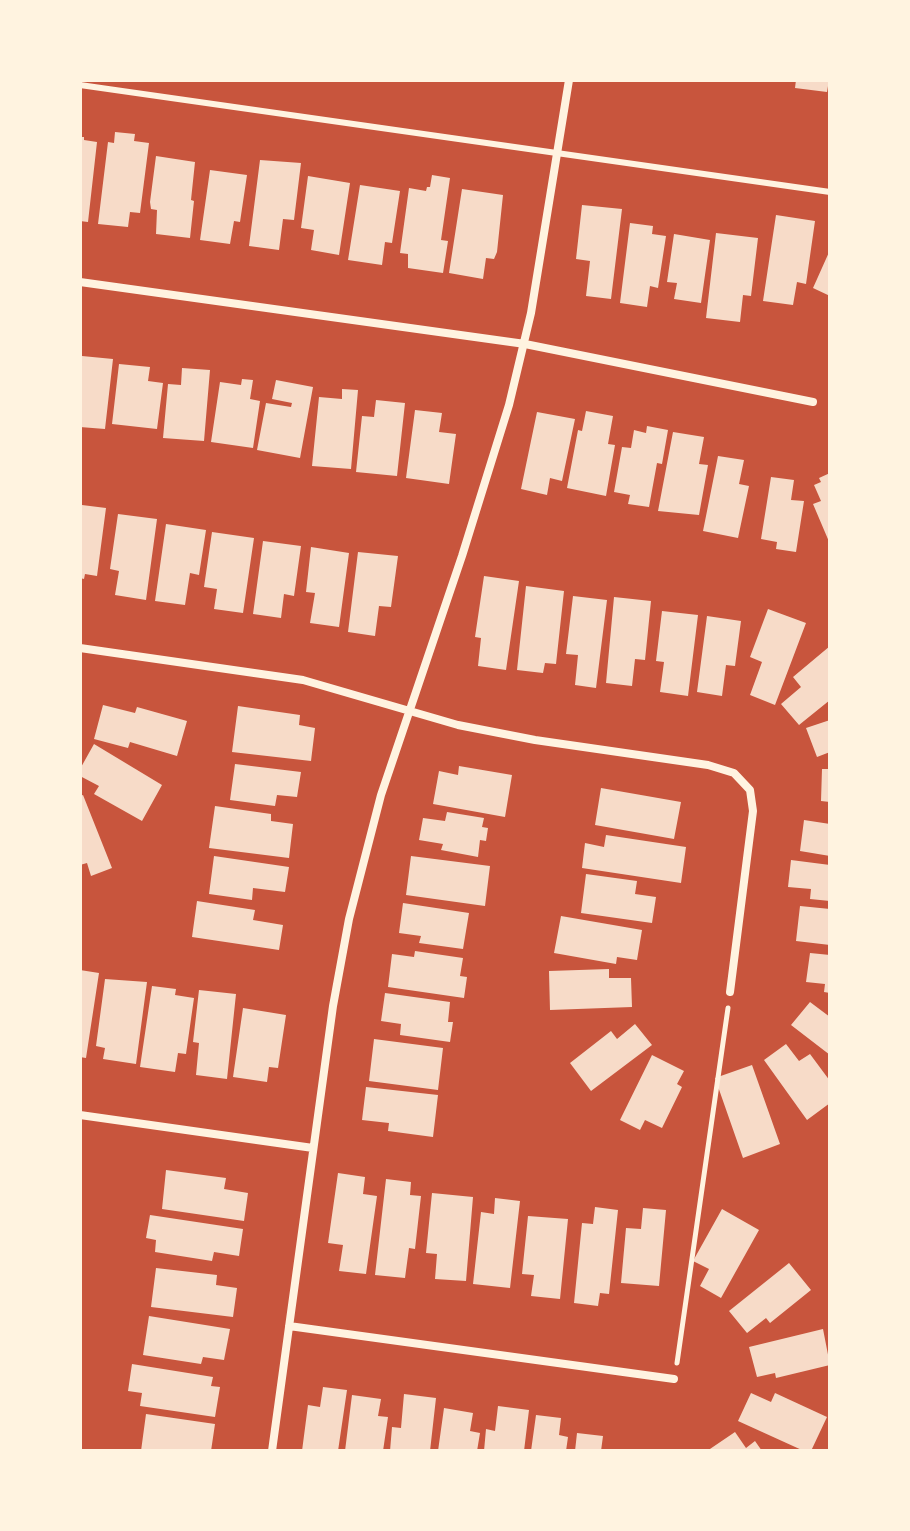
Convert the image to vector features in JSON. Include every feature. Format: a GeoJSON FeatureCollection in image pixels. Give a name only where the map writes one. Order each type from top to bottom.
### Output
{"type":"FeatureCollection","features":[{"type":"Feature","properties":{"kind":"street"},"geometry":{"type":"LineString","coordinates":[[272,1451],[333,1006],[349,919],[370,833],[492,463],[525,344],[569,80]]}},
{"type":"Feature","properties":{"kind":"street"},"geometry":{"type":"LineString","coordinates":[[80,282],[525,344],[813,402]]}},
{"type":"Feature","properties":{"kind":"street"},"geometry":{"type":"LineString","coordinates":[[80,648],[303,680],[458,725],[514,737],[723,768],[744,782],[752,800],[752,823],[730,992]]}},
{"type":"Feature","properties":{"kind":"street"},"geometry":{"type":"LineString","coordinates":[[80,1115],[313,1148]]}},
{"type":"Feature","properties":{"kind":"street"},"geometry":{"type":"LineString","coordinates":[[289,1326],[674,1379]]}},
{"type":"Feature","properties":{"kind":"lane"},"geometry":{"type":"LineString","coordinates":[[80,85],[830,192]]}},
{"type":"Feature","properties":{"kind":"path"},"geometry":{"type":"LineString","coordinates":[[674,1379],[730,992]]}},
{"type":"Feature","properties":{"kind":"building"},"geometry":{"type":"Polygon","coordinates":[[[796,80],[829,80],[827,92],[795,88],[796,80]]]}},
{"type":"Feature","properties":{"kind":"building"},"geometry":{"type":"Polygon","coordinates":[[[115,132],[135,134],[134,141],[149,143],[140,213],[130,212],[128,227],[98,224],[108,142],[114,143],[115,132]]]}},
{"type":"Feature","properties":{"kind":"building"},"geometry":{"type":"Polygon","coordinates":[[[80,137],[97,142],[88,222],[80,221],[80,137]]]}},
{"type":"Feature","properties":{"kind":"building"},"geometry":{"type":"Polygon","coordinates":[[[156,156],[195,162],[190,238],[156,234],[157,210],[151,209],[150,202],[156,156]]]}},
{"type":"Feature","properties":{"kind":"building"},"geometry":{"type":"Polygon","coordinates":[[[260,160],[301,163],[294,220],[283,219],[279,250],[249,246],[260,160]]]}},
{"type":"Feature","properties":{"kind":"building"},"geometry":{"type":"Polygon","coordinates":[[[210,170],[247,175],[240,222],[234,221],[230,244],[200,240],[210,170]]]}},
{"type":"Feature","properties":{"kind":"building"},"geometry":{"type":"Polygon","coordinates":[[[432,175],[450,178],[441,240],[448,241],[443,273],[408,268],[408,254],[400,253],[409,188],[426,191],[432,175]]]}},
{"type":"Feature","properties":{"kind":"building"},"geometry":{"type":"Polygon","coordinates":[[[308,176],[350,183],[339,255],[311,250],[314,230],[301,228],[308,176]]]}},
{"type":"Feature","properties":{"kind":"building"},"geometry":{"type":"Polygon","coordinates":[[[360,185],[400,191],[392,243],[385,242],[382,265],[348,260],[360,185]]]}},
{"type":"Feature","properties":{"kind":"building"},"geometry":{"type":"Polygon","coordinates":[[[462,189],[503,195],[497,252],[494,259],[486,258],[483,279],[449,273],[462,189]]]}},
{"type":"Feature","properties":{"kind":"building"},"geometry":{"type":"Polygon","coordinates":[[[582,205],[622,209],[611,299],[586,296],[590,261],[576,259],[582,205]]]}},
{"type":"Feature","properties":{"kind":"building"},"geometry":{"type":"Polygon","coordinates":[[[776,215],[815,221],[806,284],[797,282],[793,305],[763,301],[776,215]]]}},
{"type":"Feature","properties":{"kind":"building"},"geometry":{"type":"Polygon","coordinates":[[[630,223],[653,226],[652,234],[666,236],[658,288],[650,286],[647,307],[620,303],[630,223]]]}},
{"type":"Feature","properties":{"kind":"building"},"geometry":{"type":"Polygon","coordinates":[[[716,233],[758,238],[751,296],[743,295],[740,322],[706,318],[716,233]]]}},
{"type":"Feature","properties":{"kind":"building"},"geometry":{"type":"Polygon","coordinates":[[[674,234],[710,240],[701,303],[674,299],[677,283],[667,282],[674,234]]]}},
{"type":"Feature","properties":{"kind":"building"},"geometry":{"type":"Polygon","coordinates":[[[830,250],[830,296],[813,288],[830,250]]]}},
{"type":"Feature","properties":{"kind":"building"},"geometry":{"type":"Polygon","coordinates":[[[82,356],[113,359],[105,429],[80,427],[82,356]]]}},
{"type":"Feature","properties":{"kind":"building"},"geometry":{"type":"Polygon","coordinates":[[[119,364],[150,367],[148,381],[163,383],[157,429],[112,424],[119,364]]]}},
{"type":"Feature","properties":{"kind":"building"},"geometry":{"type":"Polygon","coordinates":[[[182,368],[210,370],[204,441],[163,438],[168,384],[181,385],[182,368]]]}},
{"type":"Feature","properties":{"kind":"building"},"geometry":{"type":"Polygon","coordinates":[[[242,379],[253,380],[250,399],[260,401],[253,448],[211,442],[220,382],[241,385],[242,379]]]}},
{"type":"Feature","properties":{"kind":"building"},"geometry":{"type":"Polygon","coordinates":[[[276,380],[313,387],[300,458],[257,450],[266,403],[291,407],[292,403],[272,399],[276,380]]]}},
{"type":"Feature","properties":{"kind":"building"},"geometry":{"type":"Polygon","coordinates":[[[342,389],[358,390],[351,469],[312,466],[319,397],[342,399],[342,389]]]}},
{"type":"Feature","properties":{"kind":"building"},"geometry":{"type":"Polygon","coordinates":[[[376,400],[405,403],[397,476],[356,472],[362,416],[374,417],[376,400]]]}},
{"type":"Feature","properties":{"kind":"building"},"geometry":{"type":"Polygon","coordinates":[[[415,410],[442,413],[439,432],[456,434],[449,484],[406,478],[415,410]]]}},
{"type":"Feature","properties":{"kind":"building"},"geometry":{"type":"Polygon","coordinates":[[[586,411],[613,416],[608,444],[615,445],[606,496],[567,488],[578,430],[582,431],[586,411]]]}},
{"type":"Feature","properties":{"kind":"building"},"geometry":{"type":"Polygon","coordinates":[[[537,412],[575,419],[562,481],[550,478],[547,495],[521,489],[537,412]]]}},
{"type":"Feature","properties":{"kind":"building"},"geometry":{"type":"Polygon","coordinates":[[[647,426],[668,430],[662,464],[657,463],[649,507],[628,504],[630,495],[614,492],[622,447],[631,448],[634,430],[646,433],[647,426]]]}},
{"type":"Feature","properties":{"kind":"building"},"geometry":{"type":"Polygon","coordinates":[[[673,432],[704,437],[699,464],[708,465],[699,515],[658,511],[673,432]]]}},
{"type":"Feature","properties":{"kind":"building"},"geometry":{"type":"Polygon","coordinates":[[[718,456],[744,460],[739,484],[749,486],[738,538],[703,531],[718,456]]]}},
{"type":"Feature","properties":{"kind":"building"},"geometry":{"type":"Polygon","coordinates":[[[830,473],[830,544],[813,504],[821,501],[814,485],[821,482],[819,478],[830,473]]]}},
{"type":"Feature","properties":{"kind":"building"},"geometry":{"type":"Polygon","coordinates":[[[771,477],[794,480],[791,500],[804,501],[796,552],[776,549],[777,542],[761,539],[771,477]]]}},
{"type":"Feature","properties":{"kind":"building"},"geometry":{"type":"Polygon","coordinates":[[[82,505],[106,508],[97,576],[85,574],[84,579],[80,578],[82,505]]]}},
{"type":"Feature","properties":{"kind":"building"},"geometry":{"type":"Polygon","coordinates":[[[118,514],[157,519],[146,600],[115,595],[119,571],[110,569],[118,514]]]}},
{"type":"Feature","properties":{"kind":"building"},"geometry":{"type":"Polygon","coordinates":[[[166,524],[206,530],[199,575],[190,573],[185,605],[155,601],[166,524]]]}},
{"type":"Feature","properties":{"kind":"building"},"geometry":{"type":"Polygon","coordinates":[[[212,532],[254,538],[243,613],[214,609],[217,589],[204,587],[212,532]]]}},
{"type":"Feature","properties":{"kind":"building"},"geometry":{"type":"Polygon","coordinates":[[[263,541],[301,546],[294,596],[284,594],[281,618],[253,614],[263,541]]]}},
{"type":"Feature","properties":{"kind":"building"},"geometry":{"type":"Polygon","coordinates":[[[311,547],[349,553],[339,627],[310,623],[315,593],[306,592],[311,547]]]}},
{"type":"Feature","properties":{"kind":"building"},"geometry":{"type":"Polygon","coordinates":[[[358,552],[398,556],[391,607],[379,606],[375,636],[348,632],[358,552]]]}},
{"type":"Feature","properties":{"kind":"building"},"geometry":{"type":"Polygon","coordinates":[[[484,576],[519,581],[506,670],[478,666],[481,638],[475,637],[484,576]]]}},
{"type":"Feature","properties":{"kind":"building"},"geometry":{"type":"Polygon","coordinates":[[[526,586],[564,591],[556,664],[545,663],[543,673],[517,670],[526,586]]]}},
{"type":"Feature","properties":{"kind":"building"},"geometry":{"type":"Polygon","coordinates":[[[573,596],[607,600],[596,688],[575,685],[578,655],[566,654],[573,596]]]}},
{"type":"Feature","properties":{"kind":"building"},"geometry":{"type":"Polygon","coordinates":[[[614,597],[651,601],[645,660],[635,659],[632,686],[606,683],[614,597]]]}},
{"type":"Feature","properties":{"kind":"building"},"geometry":{"type":"Polygon","coordinates":[[[768,609],[806,623],[775,705],[750,695],[762,662],[750,657],[768,609]]]}},
{"type":"Feature","properties":{"kind":"building"},"geometry":{"type":"Polygon","coordinates":[[[662,611],[698,615],[688,696],[660,692],[664,662],[656,661],[662,611]]]}},
{"type":"Feature","properties":{"kind":"building"},"geometry":{"type":"Polygon","coordinates":[[[707,616],[741,621],[735,666],[726,665],[722,696],[697,692],[707,616]]]}},
{"type":"Feature","properties":{"kind":"building"},"geometry":{"type":"Polygon","coordinates":[[[830,646],[830,700],[799,725],[781,704],[801,687],[793,677],[830,646]]]}},
{"type":"Feature","properties":{"kind":"building"},"geometry":{"type":"Polygon","coordinates":[[[103,705],[135,713],[137,707],[187,721],[177,756],[130,742],[128,748],[94,739],[103,705]]]}},
{"type":"Feature","properties":{"kind":"building"},"geometry":{"type":"Polygon","coordinates":[[[238,706],[300,715],[299,725],[315,728],[311,761],[232,752],[238,706]]]}},
{"type":"Feature","properties":{"kind":"building"},"geometry":{"type":"Polygon","coordinates":[[[830,720],[830,752],[817,757],[806,728],[830,720]]]}},
{"type":"Feature","properties":{"kind":"building"},"geometry":{"type":"Polygon","coordinates":[[[94,744],[162,785],[142,821],[94,794],[99,786],[80,776],[80,769],[94,744]]]}},
{"type":"Feature","properties":{"kind":"building"},"geometry":{"type":"Polygon","coordinates":[[[235,764],[301,772],[297,797],[277,795],[275,806],[230,800],[235,764]]]}},
{"type":"Feature","properties":{"kind":"building"},"geometry":{"type":"Polygon","coordinates":[[[459,766],[512,775],[505,817],[433,804],[439,771],[458,775],[459,766]]]}},
{"type":"Feature","properties":{"kind":"building"},"geometry":{"type":"Polygon","coordinates":[[[822,769],[830,769],[830,802],[821,801],[822,769]]]}},
{"type":"Feature","properties":{"kind":"building"},"geometry":{"type":"Polygon","coordinates":[[[601,788],[681,802],[674,839],[595,825],[601,788]]]}},
{"type":"Feature","properties":{"kind":"building"},"geometry":{"type":"Polygon","coordinates":[[[83,795],[112,868],[91,876],[87,863],[80,865],[80,796],[83,795]]]}},
{"type":"Feature","properties":{"kind":"building"},"geometry":{"type":"Polygon","coordinates":[[[215,806],[271,814],[271,821],[293,824],[289,858],[209,848],[215,806]]]}},
{"type":"Feature","properties":{"kind":"building"},"geometry":{"type":"Polygon","coordinates":[[[447,812],[484,818],[482,827],[488,828],[486,841],[480,840],[478,857],[441,850],[443,844],[419,840],[423,818],[445,821],[447,812]]]}},
{"type":"Feature","properties":{"kind":"building"},"geometry":{"type":"Polygon","coordinates":[[[804,820],[830,824],[830,856],[800,851],[804,820]]]}},
{"type":"Feature","properties":{"kind":"building"},"geometry":{"type":"Polygon","coordinates":[[[606,835],[686,847],[681,883],[582,868],[585,843],[604,847],[606,835]]]}},
{"type":"Feature","properties":{"kind":"building"},"geometry":{"type":"Polygon","coordinates":[[[214,856],[289,867],[285,892],[253,888],[252,900],[209,894],[214,856]]]}},
{"type":"Feature","properties":{"kind":"building"},"geometry":{"type":"Polygon","coordinates":[[[411,856],[490,866],[485,906],[406,895],[411,856]]]}},
{"type":"Feature","properties":{"kind":"building"},"geometry":{"type":"Polygon","coordinates":[[[791,860],[830,865],[830,901],[810,899],[811,889],[788,887],[791,860]]]}},
{"type":"Feature","properties":{"kind":"building"},"geometry":{"type":"Polygon","coordinates":[[[586,874],[637,881],[635,894],[656,897],[652,923],[581,913],[586,874]]]}},
{"type":"Feature","properties":{"kind":"building"},"geometry":{"type":"Polygon","coordinates":[[[197,901],[255,910],[253,920],[283,925],[279,950],[192,937],[197,901]]]}},
{"type":"Feature","properties":{"kind":"building"},"geometry":{"type":"Polygon","coordinates":[[[403,903],[469,913],[463,949],[419,943],[421,936],[399,933],[403,903]]]}},
{"type":"Feature","properties":{"kind":"building"},"geometry":{"type":"Polygon","coordinates":[[[800,906],[830,909],[830,945],[796,941],[800,906]]]}},
{"type":"Feature","properties":{"kind":"building"},"geometry":{"type":"Polygon","coordinates":[[[561,916],[642,930],[637,960],[617,957],[616,964],[554,953],[561,916]]]}},
{"type":"Feature","properties":{"kind":"building"},"geometry":{"type":"Polygon","coordinates":[[[415,951],[463,958],[460,976],[467,977],[464,998],[388,987],[392,954],[414,957],[415,951]]]}},
{"type":"Feature","properties":{"kind":"building"},"geometry":{"type":"Polygon","coordinates":[[[810,953],[830,955],[830,993],[824,992],[825,984],[806,982],[810,953]]]}},
{"type":"Feature","properties":{"kind":"building"},"geometry":{"type":"Polygon","coordinates":[[[609,969],[609,978],[631,978],[632,1007],[550,1010],[549,971],[609,969]]]}},
{"type":"Feature","properties":{"kind":"building"},"geometry":{"type":"Polygon","coordinates":[[[80,970],[99,973],[86,1058],[80,1057],[80,970]]]}},
{"type":"Feature","properties":{"kind":"building"},"geometry":{"type":"Polygon","coordinates":[[[105,979],[147,982],[136,1064],[103,1059],[105,1048],[96,1046],[105,979]]]}},
{"type":"Feature","properties":{"kind":"building"},"geometry":{"type":"Polygon","coordinates":[[[152,986],[176,989],[175,995],[194,998],[186,1054],[178,1053],[175,1072],[140,1067],[152,986]]]}},
{"type":"Feature","properties":{"kind":"building"},"geometry":{"type":"Polygon","coordinates":[[[199,990],[236,994],[227,1079],[196,1075],[199,1043],[193,1042],[199,990]]]}},
{"type":"Feature","properties":{"kind":"building"},"geometry":{"type":"Polygon","coordinates":[[[385,993],[450,1002],[448,1022],[453,1022],[450,1042],[400,1035],[401,1024],[381,1021],[385,993]]]}},
{"type":"Feature","properties":{"kind":"building"},"geometry":{"type":"Polygon","coordinates":[[[810,1002],[830,1017],[830,1055],[791,1025],[810,1002]]]}},
{"type":"Feature","properties":{"kind":"building"},"geometry":{"type":"Polygon","coordinates":[[[243,1008],[286,1015],[278,1068],[269,1067],[267,1082],[233,1077],[243,1008]]]}},
{"type":"Feature","properties":{"kind":"building"},"geometry":{"type":"Polygon","coordinates":[[[635,1024],[652,1045],[591,1091],[570,1063],[611,1031],[617,1039],[635,1024]]]}},
{"type":"Feature","properties":{"kind":"building"},"geometry":{"type":"Polygon","coordinates":[[[374,1039],[443,1048],[438,1090],[369,1081],[374,1039]]]}},
{"type":"Feature","properties":{"kind":"building"},"geometry":{"type":"Polygon","coordinates":[[[786,1044],[799,1061],[810,1054],[830,1081],[830,1103],[807,1120],[764,1060],[786,1044]]]}},
{"type":"Feature","properties":{"kind":"building"},"geometry":{"type":"Polygon","coordinates":[[[652,1055],[684,1071],[677,1084],[682,1087],[662,1128],[645,1120],[640,1130],[620,1120],[652,1055]]]}},
{"type":"Feature","properties":{"kind":"building"},"geometry":{"type":"Polygon","coordinates":[[[752,1065],[780,1144],[743,1158],[715,1078],[752,1065]]]}},
{"type":"Feature","properties":{"kind":"building"},"geometry":{"type":"Polygon","coordinates":[[[366,1087],[438,1095],[433,1137],[388,1131],[389,1123],[362,1120],[366,1087]]]}},
{"type":"Feature","properties":{"kind":"building"},"geometry":{"type":"Polygon","coordinates":[[[166,1170],[226,1178],[224,1189],[248,1193],[244,1221],[162,1209],[166,1170]]]}},
{"type":"Feature","properties":{"kind":"building"},"geometry":{"type":"Polygon","coordinates":[[[338,1173],[365,1177],[363,1194],[377,1196],[366,1274],[339,1271],[343,1245],[328,1243],[338,1173]]]}},
{"type":"Feature","properties":{"kind":"building"},"geometry":{"type":"Polygon","coordinates":[[[386,1179],[411,1182],[410,1195],[421,1196],[415,1249],[409,1248],[405,1278],[375,1275],[386,1179]]]}},
{"type":"Feature","properties":{"kind":"building"},"geometry":{"type":"Polygon","coordinates":[[[432,1193],[473,1197],[466,1281],[435,1279],[437,1254],[426,1253],[432,1193]]]}},
{"type":"Feature","properties":{"kind":"building"},"geometry":{"type":"Polygon","coordinates":[[[495,1198],[520,1201],[510,1288],[473,1284],[481,1212],[494,1214],[495,1198]]]}},
{"type":"Feature","properties":{"kind":"building"},"geometry":{"type":"Polygon","coordinates":[[[595,1207],[618,1210],[609,1294],[600,1293],[598,1306],[574,1303],[582,1223],[593,1224],[595,1207]]]}},
{"type":"Feature","properties":{"kind":"building"},"geometry":{"type":"Polygon","coordinates":[[[643,1208],[666,1210],[659,1286],[621,1283],[626,1228],[641,1229],[643,1208]]]}},
{"type":"Feature","properties":{"kind":"building"},"geometry":{"type":"Polygon","coordinates":[[[722,1209],[759,1230],[721,1298],[700,1286],[709,1269],[693,1261],[722,1209]]]}},
{"type":"Feature","properties":{"kind":"building"},"geometry":{"type":"Polygon","coordinates":[[[150,1215],[243,1229],[239,1256],[214,1252],[212,1261],[155,1252],[156,1240],[146,1238],[150,1215]]]}},
{"type":"Feature","properties":{"kind":"building"},"geometry":{"type":"Polygon","coordinates":[[[528,1216],[568,1219],[560,1299],[531,1296],[534,1275],[522,1274],[528,1216]]]}},
{"type":"Feature","properties":{"kind":"building"},"geometry":{"type":"Polygon","coordinates":[[[789,1263],[811,1290],[770,1323],[766,1318],[747,1333],[729,1311],[789,1263]]]}},
{"type":"Feature","properties":{"kind":"building"},"geometry":{"type":"Polygon","coordinates":[[[156,1268],[217,1275],[216,1285],[237,1288],[233,1317],[151,1307],[156,1268]]]}},
{"type":"Feature","properties":{"kind":"building"},"geometry":{"type":"Polygon","coordinates":[[[149,1316],[230,1329],[224,1360],[203,1357],[201,1364],[143,1355],[149,1316]]]}},
{"type":"Feature","properties":{"kind":"building"},"geometry":{"type":"Polygon","coordinates":[[[823,1329],[830,1365],[776,1378],[775,1373],[757,1377],[749,1347],[823,1329]]]}},
{"type":"Feature","properties":{"kind":"building"},"geometry":{"type":"Polygon","coordinates":[[[132,1364],[213,1377],[211,1386],[220,1387],[215,1417],[140,1406],[142,1393],[128,1391],[132,1364]]]}},
{"type":"Feature","properties":{"kind":"building"},"geometry":{"type":"Polygon","coordinates":[[[323,1387],[347,1390],[338,1451],[302,1451],[308,1405],[320,1407],[323,1387]]]}},
{"type":"Feature","properties":{"kind":"building"},"geometry":{"type":"Polygon","coordinates":[[[751,1393],[771,1402],[775,1393],[827,1417],[811,1451],[804,1451],[738,1421],[751,1393]]]}},
{"type":"Feature","properties":{"kind":"building"},"geometry":{"type":"Polygon","coordinates":[[[404,1394],[436,1398],[430,1451],[390,1451],[392,1427],[401,1428],[404,1394]]]}},
{"type":"Feature","properties":{"kind":"building"},"geometry":{"type":"Polygon","coordinates":[[[352,1395],[381,1399],[378,1416],[388,1417],[383,1451],[345,1451],[352,1395]]]}},
{"type":"Feature","properties":{"kind":"building"},"geometry":{"type":"Polygon","coordinates":[[[498,1406],[529,1410],[524,1451],[484,1451],[486,1429],[495,1431],[498,1406]]]}},
{"type":"Feature","properties":{"kind":"building"},"geometry":{"type":"Polygon","coordinates":[[[444,1408],[473,1413],[470,1431],[480,1433],[477,1451],[438,1451],[444,1408]]]}},
{"type":"Feature","properties":{"kind":"building"},"geometry":{"type":"Polygon","coordinates":[[[146,1414],[215,1424],[211,1451],[141,1451],[146,1414]]]}},
{"type":"Feature","properties":{"kind":"building"},"geometry":{"type":"Polygon","coordinates":[[[536,1415],[561,1418],[559,1435],[568,1437],[566,1451],[531,1451],[536,1415]]]}},
{"type":"Feature","properties":{"kind":"building"},"geometry":{"type":"Polygon","coordinates":[[[735,1432],[746,1448],[755,1441],[762,1451],[707,1451],[735,1432]]]}},
{"type":"Feature","properties":{"kind":"building"},"geometry":{"type":"Polygon","coordinates":[[[577,1433],[603,1436],[601,1451],[575,1451],[577,1433]]]}}]}
